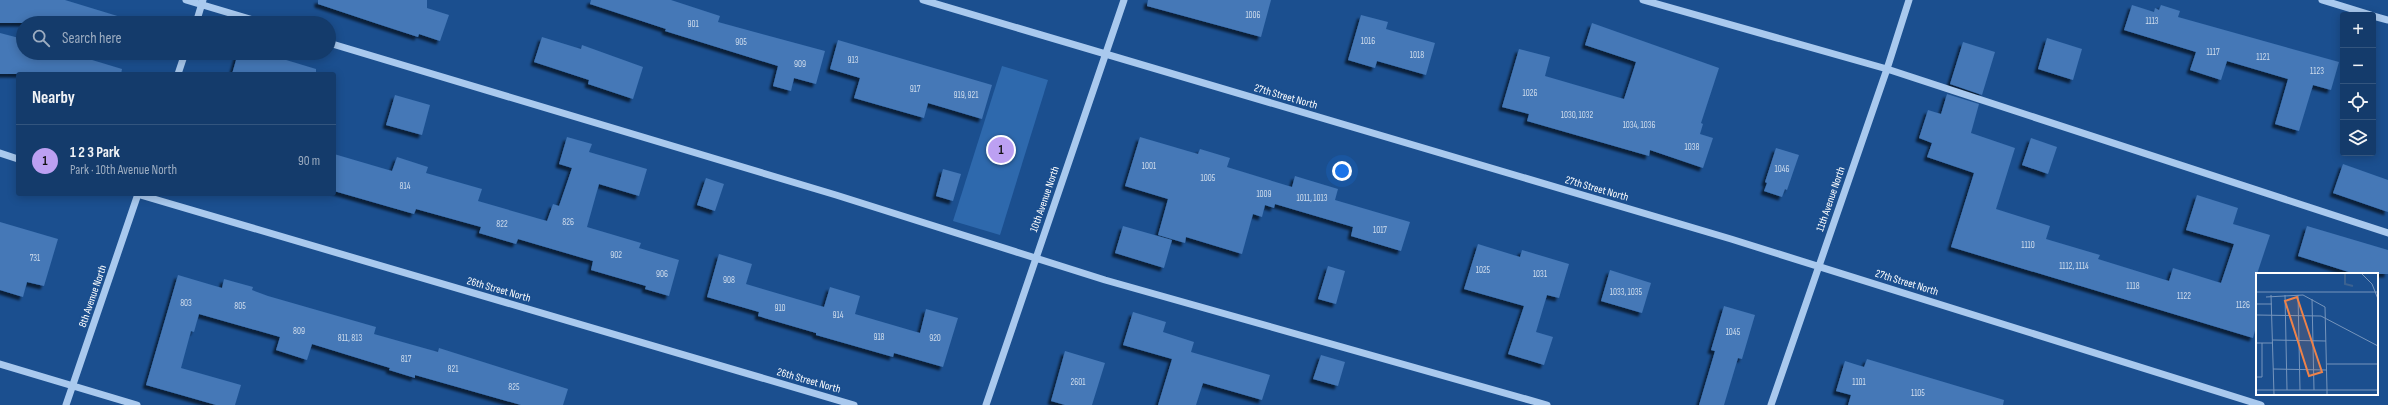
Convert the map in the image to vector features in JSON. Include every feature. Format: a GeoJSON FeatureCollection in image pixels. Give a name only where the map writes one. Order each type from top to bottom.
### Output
{"type":"FeatureCollection","features":[{"type":"Feature","properties":{"kind":"street"},"geometry":{"type":"LineString","coordinates":[[186,0],[203,2],[243,16]]}},
{"type":"Feature","properties":{"kind":"street","name":"27th Street North"},"geometry":{"type":"LineString","coordinates":[[923,0],[1818,266],[2262,405]]}},
{"type":"Feature","properties":{"kind":"street","name":"10th Avenue North"},"geometry":{"type":"LineString","coordinates":[[986,405],[1124,0]]}},
{"type":"Feature","properties":{"kind":"street"},"geometry":{"type":"LineString","coordinates":[[1643,0],[1887,69],[2388,233]]}},
{"type":"Feature","properties":{"kind":"street","name":"11th Avenue North"},"geometry":{"type":"LineString","coordinates":[[1771,405],[1887,69],[1909,0]]}},
{"type":"Feature","properties":{"kind":"street"},"geometry":{"type":"LineString","coordinates":[[2322,0],[2362,12]]}},
{"type":"Feature","properties":{"kind":"street"},"geometry":{"type":"LineString","coordinates":[[198,16],[203,2]]}},
{"type":"Feature","properties":{"kind":"street"},"geometry":{"type":"LineString","coordinates":[[2376,16],[2388,20]]}},
{"type":"Feature","properties":{"kind":"street"},"geometry":{"type":"LineString","coordinates":[[336,45],[836,195],[1113,283],[1547,405]]}},
{"type":"Feature","properties":{"kind":"street"},"geometry":{"type":"LineString","coordinates":[[179,72],[183,60]]}},
{"type":"Feature","properties":{"kind":"street"},"geometry":{"type":"LineString","coordinates":[[0,153],[16,158]]}},
{"type":"Feature","properties":{"kind":"street","name":"8th Avenue North"},"geometry":{"type":"LineString","coordinates":[[66,405],[136,196]]}},
{"type":"Feature","properties":{"kind":"street","name":"26th Street North"},"geometry":{"type":"LineString","coordinates":[[144,196],[854,405]]}},
{"type":"Feature","properties":{"kind":"street"},"geometry":{"type":"LineString","coordinates":[[0,364],[136,405]]}},
{"type":"Feature","properties":{"kind":"shaded area"},"geometry":{"type":"Polygon","coordinates":[[[1002,66],[1048,80],[1000,235],[953,221],[1002,66]]]}},
{"type":"Feature","properties":{"kind":"building"},"geometry":{"type":"Polygon","coordinates":[[[0,0],[65,0],[117,16],[16,16],[16,23],[0,23],[0,0]]]}},
{"type":"Feature","properties":{"kind":"building"},"geometry":{"type":"Polygon","coordinates":[[[318,0],[427,0],[427,8],[449,15],[440,41],[419,34],[418,37],[318,4],[318,0]]]}},
{"type":"Feature","properties":{"kind":"building"},"geometry":{"type":"Polygon","coordinates":[[[591,0],[671,0],[720,16],[718,22],[825,51],[816,84],[794,78],[791,91],[773,86],[778,66],[665,31],[666,29],[590,4],[591,0]]]}},
{"type":"Feature","properties":{"kind":"building"},"geometry":{"type":"Polygon","coordinates":[[[1148,0],[1271,0],[1261,37],[1147,6],[1148,0]]]}},
{"type":"Feature","properties":{"kind":"building"},"geometry":{"type":"Polygon","coordinates":[[[2132,5],[2154,12],[2155,8],[2159,10],[2161,5],[2180,11],[2178,17],[2339,62],[2331,90],[2313,85],[2299,131],[2275,124],[2288,79],[2227,61],[2221,80],[2190,70],[2196,52],[2124,30],[2132,5]]]}},
{"type":"Feature","properties":{"kind":"building"},"geometry":{"type":"Polygon","coordinates":[[[1361,15],[1388,22],[1386,29],[1435,43],[1426,75],[1377,61],[1375,68],[1348,60],[1361,15]]]}},
{"type":"Feature","properties":{"kind":"building"},"geometry":{"type":"Polygon","coordinates":[[[1592,23],[1719,68],[1701,123],[1703,124],[1700,134],[1713,138],[1703,168],[1650,150],[1649,156],[1527,121],[1529,114],[1502,107],[1519,49],[1550,57],[1545,76],[1624,99],[1636,62],[1585,45],[1592,23]]]}},
{"type":"Feature","properties":{"kind":"building"},"geometry":{"type":"Polygon","coordinates":[[[0,33],[16,37],[16,60],[92,60],[122,69],[121,72],[16,72],[16,74],[0,74],[0,33]]]}},
{"type":"Feature","properties":{"kind":"building"},"geometry":{"type":"Polygon","coordinates":[[[542,37],[581,49],[582,45],[643,67],[633,99],[588,84],[589,80],[534,62],[542,37]]]}},
{"type":"Feature","properties":{"kind":"building"},"geometry":{"type":"Polygon","coordinates":[[[2047,38],[2082,49],[2073,80],[2038,69],[2047,38]]]}},
{"type":"Feature","properties":{"kind":"building"},"geometry":{"type":"Polygon","coordinates":[[[838,40],[992,85],[982,119],[928,103],[924,118],[854,98],[860,78],[830,69],[838,40]]]}},
{"type":"Feature","properties":{"kind":"building"},"geometry":{"type":"Polygon","coordinates":[[[1963,42],[1995,52],[1982,95],[1950,84],[1963,42]]]}},
{"type":"Feature","properties":{"kind":"building"},"geometry":{"type":"Polygon","coordinates":[[[236,60],[286,60],[316,69],[316,72],[233,72],[236,60]]]}},
{"type":"Feature","properties":{"kind":"building"},"geometry":{"type":"Polygon","coordinates":[[[1947,94],[1979,104],[1971,133],[2015,148],[1996,209],[2050,226],[2046,239],[2100,255],[2098,259],[2169,281],[2173,268],[2221,283],[2234,244],[2186,230],[2197,195],[2238,208],[2233,224],[2270,235],[2257,273],[2256,273],[2256,327],[2253,338],[1951,247],[1974,173],[1927,157],[1932,143],[1919,138],[1928,110],[1941,114],[1947,94]]]}},
{"type":"Feature","properties":{"kind":"building"},"geometry":{"type":"Polygon","coordinates":[[[395,95],[430,105],[422,135],[386,125],[395,95]]]}},
{"type":"Feature","properties":{"kind":"building"},"geometry":{"type":"Polygon","coordinates":[[[567,137],[592,144],[589,152],[647,169],[639,196],[599,184],[587,227],[641,243],[639,248],[679,260],[669,296],[645,289],[646,286],[591,270],[593,261],[518,239],[516,244],[479,233],[481,227],[416,209],[414,214],[336,192],[336,155],[392,171],[397,157],[428,167],[426,173],[482,189],[478,201],[547,221],[553,204],[559,206],[572,168],[559,164],[567,137]]]}},
{"type":"Feature","properties":{"kind":"building"},"geometry":{"type":"Polygon","coordinates":[[[1140,137],[1198,154],[1200,149],[1230,158],[1227,167],[1292,187],[1295,176],[1338,189],[1335,200],[1410,222],[1401,251],[1351,236],[1353,227],[1275,204],[1274,208],[1265,205],[1262,217],[1253,214],[1242,254],[1186,237],[1185,243],[1158,235],[1168,199],[1125,186],[1140,137]]]}},
{"type":"Feature","properties":{"kind":"building"},"geometry":{"type":"Polygon","coordinates":[[[2031,138],[2057,147],[2048,174],[2022,165],[2031,138]]]}},
{"type":"Feature","properties":{"kind":"building"},"geometry":{"type":"Polygon","coordinates":[[[1776,148],[1799,155],[1787,190],[1785,189],[1782,197],[1764,191],[1767,183],[1765,182],[1776,148]]]}},
{"type":"Feature","properties":{"kind":"building"},"geometry":{"type":"Polygon","coordinates":[[[2343,164],[2388,180],[2388,212],[2333,193],[2343,164]]]}},
{"type":"Feature","properties":{"kind":"building"},"geometry":{"type":"Polygon","coordinates":[[[943,169],[961,174],[953,201],[936,196],[943,169]]]}},
{"type":"Feature","properties":{"kind":"building"},"geometry":{"type":"Polygon","coordinates":[[[706,178],[724,184],[715,211],[697,205],[706,178]]]}},
{"type":"Feature","properties":{"kind":"building"},"geometry":{"type":"Polygon","coordinates":[[[0,222],[58,239],[44,286],[27,282],[23,297],[0,290],[0,222]]]}},
{"type":"Feature","properties":{"kind":"building"},"geometry":{"type":"Polygon","coordinates":[[[1123,226],[1172,240],[1164,268],[1115,253],[1123,226]]]}},
{"type":"Feature","properties":{"kind":"building"},"geometry":{"type":"Polygon","coordinates":[[[2307,226],[2388,250],[2388,274],[2352,273],[2298,256],[2307,226]]]}},
{"type":"Feature","properties":{"kind":"building"},"geometry":{"type":"Polygon","coordinates":[[[1478,244],[1520,257],[1522,250],[1569,264],[1559,298],[1547,295],[1536,332],[1553,337],[1544,365],[1508,354],[1524,306],[1464,289],[1478,244]]]}},
{"type":"Feature","properties":{"kind":"building"},"geometry":{"type":"Polygon","coordinates":[[[719,254],[752,264],[746,284],[824,307],[830,287],[860,296],[855,314],[920,333],[926,309],[958,318],[943,367],[894,353],[893,357],[816,335],[816,333],[758,316],[759,312],[707,297],[719,254]]]}},
{"type":"Feature","properties":{"kind":"building"},"geometry":{"type":"Polygon","coordinates":[[[1328,266],[1345,271],[1336,304],[1318,299],[1328,266]]]}},
{"type":"Feature","properties":{"kind":"building"},"geometry":{"type":"Polygon","coordinates":[[[1610,270],[1651,283],[1642,313],[1601,301],[1610,270]]]}},
{"type":"Feature","properties":{"kind":"building"},"geometry":{"type":"Polygon","coordinates":[[[178,275],[222,288],[224,279],[253,287],[252,290],[268,296],[376,327],[374,334],[438,352],[439,348],[568,389],[563,405],[521,405],[415,375],[415,378],[389,370],[390,368],[312,344],[307,360],[276,350],[280,337],[199,314],[194,332],[191,331],[181,368],[241,385],[235,405],[216,405],[146,385],[178,275]]]}},
{"type":"Feature","properties":{"kind":"building"},"geometry":{"type":"Polygon","coordinates":[[[1724,306],[1755,315],[1742,359],[1738,358],[1724,405],[1699,405],[1715,351],[1711,350],[1724,306]]]}},
{"type":"Feature","properties":{"kind":"building"},"geometry":{"type":"Polygon","coordinates":[[[1133,312],[1166,322],[1163,332],[1194,342],[1191,352],[1270,375],[1262,400],[1203,383],[1196,405],[1158,405],[1172,359],[1123,345],[1133,312]]]}},
{"type":"Feature","properties":{"kind":"building"},"geometry":{"type":"Polygon","coordinates":[[[1065,351],[1105,363],[1092,405],[1065,405],[1051,401],[1065,351]]]}},
{"type":"Feature","properties":{"kind":"building"},"geometry":{"type":"Polygon","coordinates":[[[1321,355],[1345,362],[1338,386],[1313,379],[1321,355]]]}},
{"type":"Feature","properties":{"kind":"building"},"geometry":{"type":"Polygon","coordinates":[[[1867,359],[2004,400],[2003,405],[1848,405],[1851,395],[1836,391],[1845,361],[1864,367],[1867,359]]]}},
{"type":"Feature","properties":{"kind":"place","name":"1 2 3 Park"},"geometry":{"type":"Point","coordinates":[1001,150]}}]}
